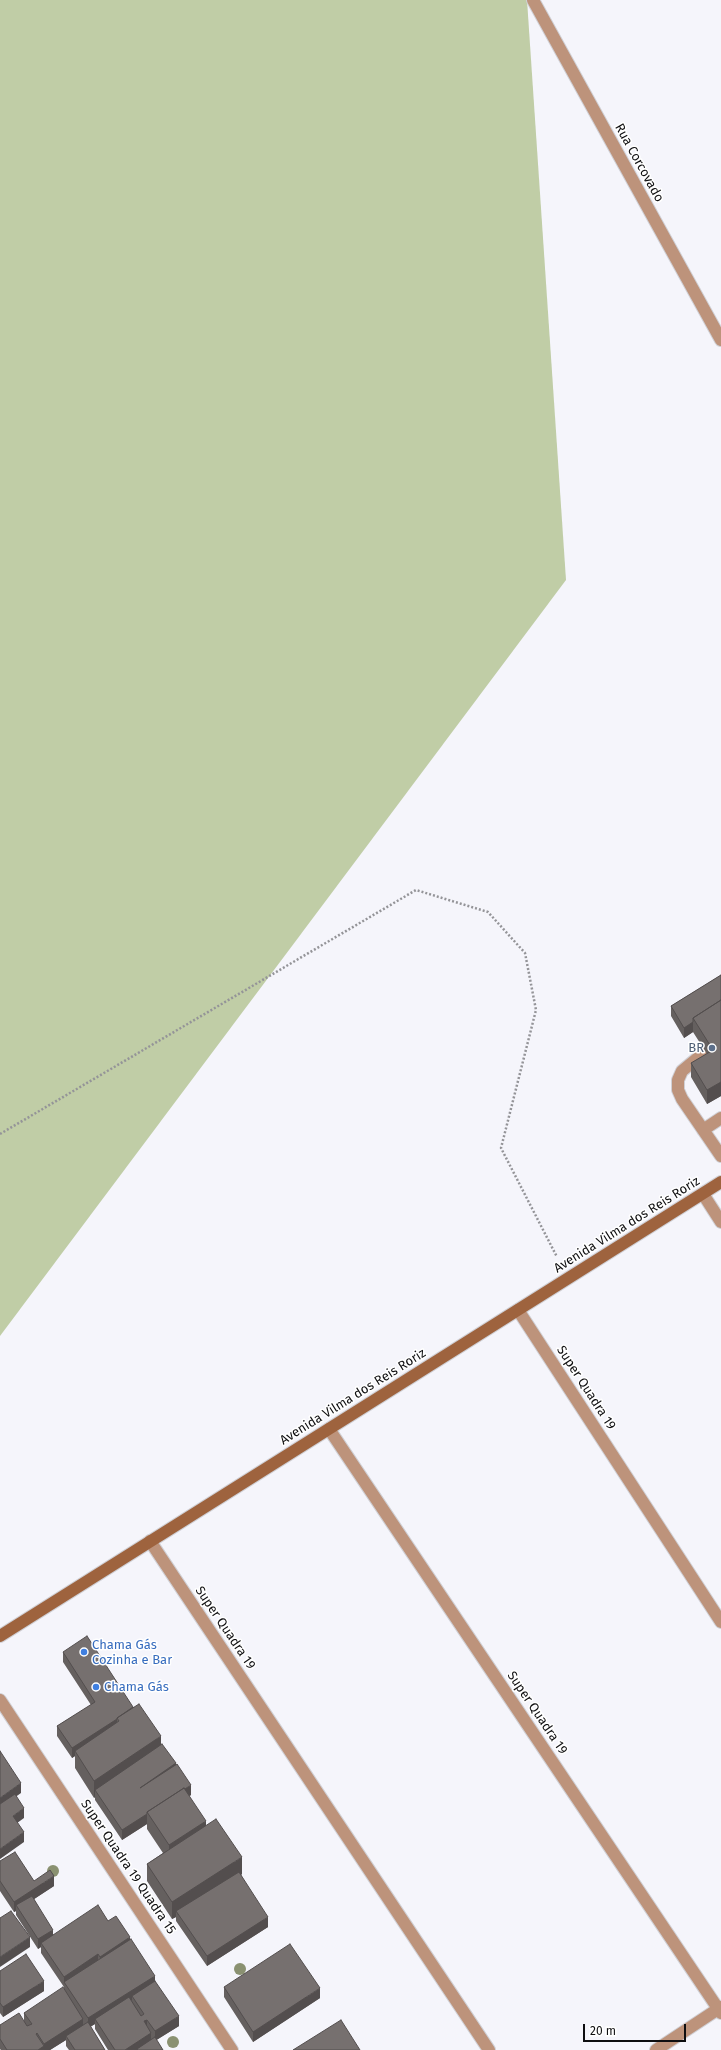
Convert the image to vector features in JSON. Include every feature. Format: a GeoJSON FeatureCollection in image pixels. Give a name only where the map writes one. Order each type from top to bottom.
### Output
{"type":"FeatureCollection","features":[{"type":"Feature","properties":{"kind":"main road","name":"Avenida Vilma dos Reis Roriz"},"geometry":{"type":"LineString","coordinates":[[0,1636],[721,1182]]}},
{"type":"Feature","properties":{"kind":"street","name":"Rua Corcovado"},"geometry":{"type":"LineString","coordinates":[[533,0],[721,340]]}},
{"type":"Feature","properties":{"kind":"street"},"geometry":{"type":"LineString","coordinates":[[706,1051],[688,1064],[682,1071],[678,1080],[678,1090],[682,1099],[721,1156]]}},
{"type":"Feature","properties":{"kind":"street"},"geometry":{"type":"LineString","coordinates":[[703,1130],[721,1118]]}},
{"type":"Feature","properties":{"kind":"street"},"geometry":{"type":"LineString","coordinates":[[703,1194],[721,1222]]}},
{"type":"Feature","properties":{"kind":"street","name":"Super Quadra 19"},"geometry":{"type":"LineString","coordinates":[[518,1310],[721,1622]]}},
{"type":"Feature","properties":{"kind":"street","name":"Super Quadra 19"},"geometry":{"type":"LineString","coordinates":[[329,1429],[720,2010]]}},
{"type":"Feature","properties":{"kind":"street","name":"Super Quadra 19"},"geometry":{"type":"LineString","coordinates":[[150,1541],[489,2050]]}},
{"type":"Feature","properties":{"kind":"street","name":"Super Quadra 19 Quadra 15"},"geometry":{"type":"LineString","coordinates":[[0,1700],[232,2050]]}},
{"type":"Feature","properties":{"kind":"street"},"geometry":{"type":"LineString","coordinates":[[656,2050],[720,2010]]}},
{"type":"Feature","properties":{"kind":"path"},"geometry":{"type":"LineString","coordinates":[[0,1134],[416,890],[488,912],[525,953],[536,1010],[501,1148],[568,1279]]}},
{"type":"Feature","properties":{"kind":"green space"},"geometry":{"type":"Polygon","coordinates":[[[0,0],[527,0],[566,580],[0,1336],[0,0]]]}},
{"type":"Feature","properties":{"kind":"building"},"geometry":{"type":"Polygon","coordinates":[[[721,975],[721,1000],[693,1018],[693,1022],[684,1028],[671,1006],[721,975]]]}},
{"type":"Feature","properties":{"kind":"building","name":"BR"},"geometry":{"type":"Polygon","coordinates":[[[721,1000],[721,1082],[707,1090],[691,1063],[713,1050],[693,1018],[721,1000]]]}},
{"type":"Feature","properties":{"kind":"building","name":"Chama Gás"},"geometry":{"type":"Polygon","coordinates":[[[87,1636],[133,1707],[72,1748],[57,1726],[95,1702],[63,1652],[87,1636]]]}},
{"type":"Feature","properties":{"kind":"building"},"geometry":{"type":"Polygon","coordinates":[[[139,1704],[161,1736],[94,1781],[75,1751],[119,1721],[117,1718],[139,1704]]]}},
{"type":"Feature","properties":{"kind":"building"},"geometry":{"type":"Polygon","coordinates":[[[162,1744],[176,1763],[140,1788],[177,1764],[191,1785],[147,1812],[147,1814],[122,1830],[95,1790],[162,1744]]]}},
{"type":"Feature","properties":{"kind":"building"},"geometry":{"type":"Polygon","coordinates":[[[0,1751],[21,1783],[0,1798],[0,1751]]]}},
{"type":"Feature","properties":{"kind":"building"},"geometry":{"type":"Polygon","coordinates":[[[184,1788],[206,1821],[169,1845],[147,1812],[184,1788]]]}},
{"type":"Feature","properties":{"kind":"building"},"geometry":{"type":"Polygon","coordinates":[[[15,1794],[24,1808],[13,1816],[24,1832],[0,1849],[0,1804],[15,1794]]]}},
{"type":"Feature","properties":{"kind":"building"},"geometry":{"type":"Polygon","coordinates":[[[216,1819],[242,1857],[172,1902],[147,1864],[216,1819]]]}},
{"type":"Feature","properties":{"kind":"building"},"geometry":{"type":"Polygon","coordinates":[[[15,1852],[34,1881],[50,1870],[54,1876],[14,1902],[0,1881],[0,1861],[15,1852]]]}},
{"type":"Feature","properties":{"kind":"building"},"geometry":{"type":"Polygon","coordinates":[[[239,1872],[268,1917],[207,1956],[176,1911],[239,1872]]]}},
{"type":"Feature","properties":{"kind":"building"},"geometry":{"type":"Polygon","coordinates":[[[32,1896],[53,1930],[38,1939],[16,1905],[32,1896]]]}},
{"type":"Feature","properties":{"kind":"building"},"geometry":{"type":"Polygon","coordinates":[[[98,1905],[108,1921],[116,1916],[130,1937],[100,1957],[98,1954],[64,1977],[41,1943],[98,1905]]]}},
{"type":"Feature","properties":{"kind":"building"},"geometry":{"type":"Polygon","coordinates":[[[11,1911],[30,1937],[0,1957],[0,1918],[11,1911]]]}},
{"type":"Feature","properties":{"kind":"building"},"geometry":{"type":"Polygon","coordinates":[[[131,1939],[155,1976],[88,2018],[64,1982],[131,1939]]]}},
{"type":"Feature","properties":{"kind":"building"},"geometry":{"type":"Polygon","coordinates":[[[290,1944],[320,1988],[253,2032],[224,1987],[290,1944]]]}},
{"type":"Feature","properties":{"kind":"building"},"geometry":{"type":"Polygon","coordinates":[[[26,1954],[44,1981],[3,2007],[0,2003],[0,1971],[26,1954]]]}},
{"type":"Feature","properties":{"kind":"building"},"geometry":{"type":"Polygon","coordinates":[[[155,1981],[179,2016],[155,2031],[147,2020],[144,2021],[151,2033],[125,2050],[115,2050],[95,2019],[129,1997],[141,2016],[144,2014],[132,1996],[155,1981]]]}},
{"type":"Feature","properties":{"kind":"building"},"geometry":{"type":"Polygon","coordinates":[[[63,1987],[83,2019],[44,2044],[37,2033],[36,2034],[44,2046],[38,2050],[7,2050],[0,2039],[0,2025],[19,2013],[27,2026],[32,2024],[24,2013],[63,1987]]]}},
{"type":"Feature","properties":{"kind":"building"},"geometry":{"type":"Polygon","coordinates":[[[341,2020],[360,2050],[293,2050],[341,2020]]]}},
{"type":"Feature","properties":{"kind":"building"},"geometry":{"type":"Polygon","coordinates":[[[88,2022],[105,2050],[75,2050],[66,2036],[88,2022]]]}},
{"type":"Feature","properties":{"kind":"building"},"geometry":{"type":"Polygon","coordinates":[[[155,2037],[163,2050],[137,2049],[155,2037]]]}},
{"type":"Feature","properties":{"kind":"place","name":"BR"},"geometry":{"type":"Point","coordinates":[712,1048]}},
{"type":"Feature","properties":{"kind":"place","name":"Chama Gás Cozinha e Bar"},"geometry":{"type":"Point","coordinates":[84,1652]}},
{"type":"Feature","properties":{"kind":"place","name":"Chama Gás"},"geometry":{"type":"Point","coordinates":[96,1687]}}]}
